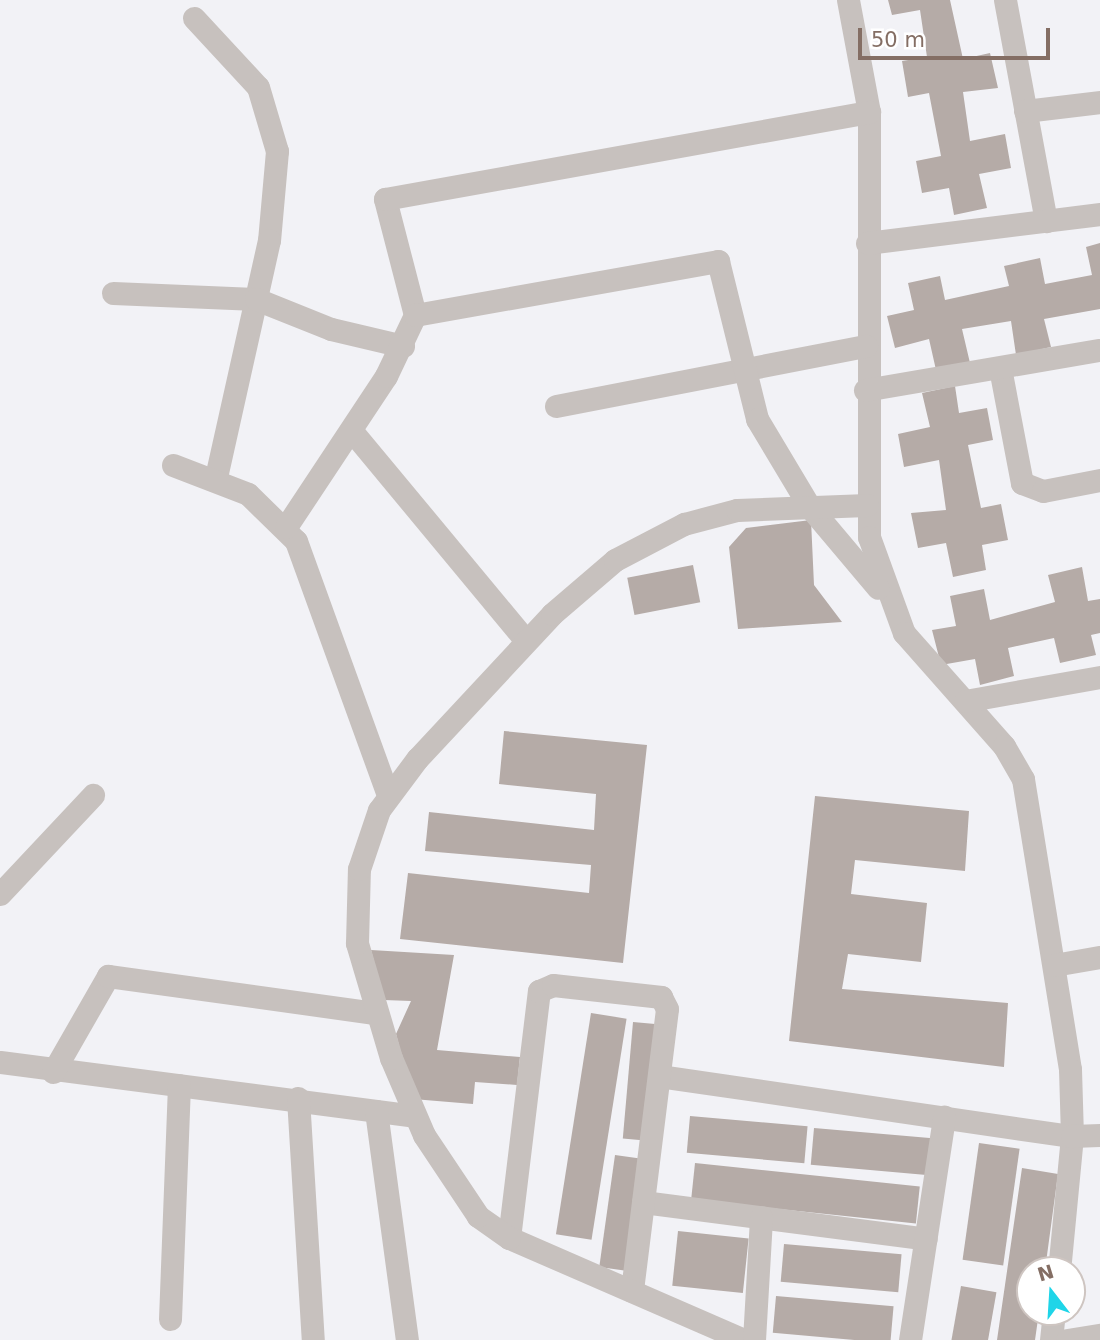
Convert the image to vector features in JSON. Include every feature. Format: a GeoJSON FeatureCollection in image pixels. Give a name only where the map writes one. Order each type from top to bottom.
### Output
{"type":"FeatureCollection","features":[{"type":"Feature","properties":{"kind":"street"},"geometry":{"type":"LineString","coordinates":[[848,0],[869,112],[865,390],[869,537],[890,602]]}},
{"type":"Feature","properties":{"kind":"street"},"geometry":{"type":"LineString","coordinates":[[1005,0],[1046,221]]}},
{"type":"Feature","properties":{"kind":"street"},"geometry":{"type":"LineString","coordinates":[[194,18],[242,63],[273,127],[274,199],[256,299],[216,477]]}},
{"type":"Feature","properties":{"kind":"street"},"geometry":{"type":"LineString","coordinates":[[1025,111],[1100,102]]}},
{"type":"Feature","properties":{"kind":"street"},"geometry":{"type":"LineString","coordinates":[[286,527],[403,346],[415,315],[385,199],[869,112]]}},
{"type":"Feature","properties":{"kind":"street"},"geometry":{"type":"LineString","coordinates":[[867,243],[1100,214]]}},
{"type":"Feature","properties":{"kind":"street"},"geometry":{"type":"LineString","coordinates":[[415,315],[718,261],[742,371],[757,419],[809,506],[890,602],[920,655],[1004,746],[1023,779],[1070,1069],[1072,1136],[1060,1256]]}},
{"type":"Feature","properties":{"kind":"street"},"geometry":{"type":"LineString","coordinates":[[113,293],[256,299],[331,329],[403,346]]}},
{"type":"Feature","properties":{"kind":"street"},"geometry":{"type":"LineString","coordinates":[[556,406],[866,346]]}},
{"type":"Feature","properties":{"kind":"street"},"geometry":{"type":"LineString","coordinates":[[865,390],[1100,350]]}},
{"type":"Feature","properties":{"kind":"street"},"geometry":{"type":"LineString","coordinates":[[1000,368],[1022,483],[1043,491],[1100,480]]}},
{"type":"Feature","properties":{"kind":"street"},"geometry":{"type":"LineString","coordinates":[[351,430],[526,641]]}},
{"type":"Feature","properties":{"kind":"street"},"geometry":{"type":"LineString","coordinates":[[173,465],[216,477],[286,527],[312,576],[388,795]]}},
{"type":"Feature","properties":{"kind":"street"},"geometry":{"type":"LineString","coordinates":[[744,1340],[509,1238],[478,1216],[414,1116],[376,1013],[362,965],[356,906],[359,869],[388,795],[526,641],[585,583],[648,539],[737,510],[867,505]]}},
{"type":"Feature","properties":{"kind":"street"},"geometry":{"type":"LineString","coordinates":[[965,701],[1100,677]]}},
{"type":"Feature","properties":{"kind":"street"},"geometry":{"type":"LineString","coordinates":[[0,894],[93,795]]}},
{"type":"Feature","properties":{"kind":"street"},"geometry":{"type":"LineString","coordinates":[[1054,965],[1100,957]]}},
{"type":"Feature","properties":{"kind":"street"},"geometry":{"type":"LineString","coordinates":[[53,1072],[108,976],[376,1013]]}},
{"type":"Feature","properties":{"kind":"street"},"geometry":{"type":"LineString","coordinates":[[509,1238],[543,987],[664,1000],[659,1076],[632,1291]]}},
{"type":"Feature","properties":{"kind":"street"},"geometry":{"type":"LineString","coordinates":[[0,1062],[53,1072],[298,1098],[414,1116]]}},
{"type":"Feature","properties":{"kind":"street"},"geometry":{"type":"LineString","coordinates":[[659,1076],[1072,1136],[1100,1135]]}},
{"type":"Feature","properties":{"kind":"street"},"geometry":{"type":"LineString","coordinates":[[170,1319],[179,1085]]}},
{"type":"Feature","properties":{"kind":"street"},"geometry":{"type":"LineString","coordinates":[[298,1098],[313,1340]]}},
{"type":"Feature","properties":{"kind":"street"},"geometry":{"type":"LineString","coordinates":[[376,1111],[407,1340]]}},
{"type":"Feature","properties":{"kind":"street"},"geometry":{"type":"LineString","coordinates":[[910,1340],[944,1117]]}},
{"type":"Feature","properties":{"kind":"street"},"geometry":{"type":"LineString","coordinates":[[643,1202],[926,1239]]}},
{"type":"Feature","properties":{"kind":"street"},"geometry":{"type":"LineString","coordinates":[[754,1340],[761,1217]]}},
{"type":"Feature","properties":{"kind":"street"},"geometry":{"type":"LineString","coordinates":[[1068,1340],[1100,1335]]}},
{"type":"Feature","properties":{"kind":"building"},"geometry":{"type":"Polygon","coordinates":[[[888,0],[950,0],[963,59],[990,53],[998,88],[963,92],[970,141],[1005,134],[1011,168],[979,174],[987,208],[954,215],[949,188],[922,193],[916,161],[941,156],[929,93],[908,97],[902,61],[927,57],[920,10],[892,15],[888,0]]]}},
{"type":"Feature","properties":{"kind":"building"},"geometry":{"type":"Polygon","coordinates":[[[1100,243],[1100,309],[1044,319],[1051,347],[1016,355],[1011,321],[962,329],[970,363],[936,370],[929,339],[895,348],[887,316],[914,310],[908,283],[940,276],[945,300],[1009,286],[1004,266],[1040,258],[1045,284],[1092,275],[1086,247],[1100,243]]]}},
{"type":"Feature","properties":{"kind":"building"},"geometry":{"type":"Polygon","coordinates":[[[955,386],[959,413],[987,408],[993,440],[968,445],[981,508],[1001,504],[1008,540],[982,545],[986,570],[953,577],[946,543],[918,548],[911,513],[946,510],[939,460],[904,467],[898,434],[930,427],[922,393],[955,386]]]}},
{"type":"Feature","properties":{"kind":"building"},"geometry":{"type":"Polygon","coordinates":[[[811,520],[814,585],[842,622],[738,629],[729,547],[746,528],[811,520]]]}},
{"type":"Feature","properties":{"kind":"building"},"geometry":{"type":"Polygon","coordinates":[[[693,565],[700,602],[634,615],[627,578],[693,565]]]}},
{"type":"Feature","properties":{"kind":"building"},"geometry":{"type":"Polygon","coordinates":[[[1082,567],[1088,601],[1100,599],[1100,633],[1091,635],[1096,655],[1060,663],[1054,638],[1008,648],[1014,676],[980,685],[975,659],[941,665],[932,630],[956,626],[950,596],[984,589],[990,620],[1055,602],[1048,575],[1082,567]]]}},
{"type":"Feature","properties":{"kind":"building"},"geometry":{"type":"Polygon","coordinates":[[[504,731],[647,745],[623,963],[400,939],[408,873],[589,893],[591,865],[425,851],[429,812],[594,830],[596,794],[499,784],[504,731]]]}},
{"type":"Feature","properties":{"kind":"building"},"geometry":{"type":"Polygon","coordinates":[[[815,796],[969,811],[965,871],[855,860],[851,894],[927,903],[921,962],[848,954],[842,989],[1008,1003],[1004,1067],[789,1041],[815,796]]]}},
{"type":"Feature","properties":{"kind":"building"},"geometry":{"type":"Polygon","coordinates":[[[371,950],[454,955],[437,1050],[520,1057],[517,1085],[475,1082],[473,1104],[413,1099],[396,1034],[411,1001],[384,1000],[371,950]]]}},
{"type":"Feature","properties":{"kind":"building"},"geometry":{"type":"Polygon","coordinates":[[[591,1013],[627,1019],[592,1240],[556,1234],[591,1013]]]}},
{"type":"Feature","properties":{"kind":"building"},"geometry":{"type":"Polygon","coordinates":[[[633,1022],[658,1024],[648,1141],[623,1139],[633,1022]]]}},
{"type":"Feature","properties":{"kind":"building"},"geometry":{"type":"Polygon","coordinates":[[[690,1116],[808,1126],[804,1163],[687,1153],[690,1116]]]}},
{"type":"Feature","properties":{"kind":"building"},"geometry":{"type":"Polygon","coordinates":[[[814,1128],[933,1138],[929,1175],[811,1165],[814,1128]]]}},
{"type":"Feature","properties":{"kind":"building"},"geometry":{"type":"Polygon","coordinates":[[[979,1143],[1020,1149],[1003,1266],[963,1260],[979,1143]]]}},
{"type":"Feature","properties":{"kind":"building"},"geometry":{"type":"Polygon","coordinates":[[[615,1155],[642,1159],[626,1271],[599,1267],[615,1155]]]}},
{"type":"Feature","properties":{"kind":"building"},"geometry":{"type":"Polygon","coordinates":[[[695,1163],[920,1187],[916,1223],[691,1200],[695,1163]]]}},
{"type":"Feature","properties":{"kind":"building"},"geometry":{"type":"Polygon","coordinates":[[[1022,1168],[1058,1174],[1047,1256],[1016,1256],[1016,1326],[1037,1326],[1035,1340],[997,1340],[1022,1168]]]}},
{"type":"Feature","properties":{"kind":"building"},"geometry":{"type":"Polygon","coordinates":[[[678,1231],[749,1238],[743,1293],[672,1286],[678,1231]]]}},
{"type":"Feature","properties":{"kind":"building"},"geometry":{"type":"Polygon","coordinates":[[[784,1244],[902,1254],[898,1292],[781,1282],[784,1244]]]}},
{"type":"Feature","properties":{"kind":"building"},"geometry":{"type":"Polygon","coordinates":[[[961,1286],[996,1292],[988,1340],[951,1340],[961,1286]]]}},
{"type":"Feature","properties":{"kind":"building"},"geometry":{"type":"Polygon","coordinates":[[[776,1296],[894,1306],[891,1340],[854,1340],[773,1333],[776,1296]]]}}]}
